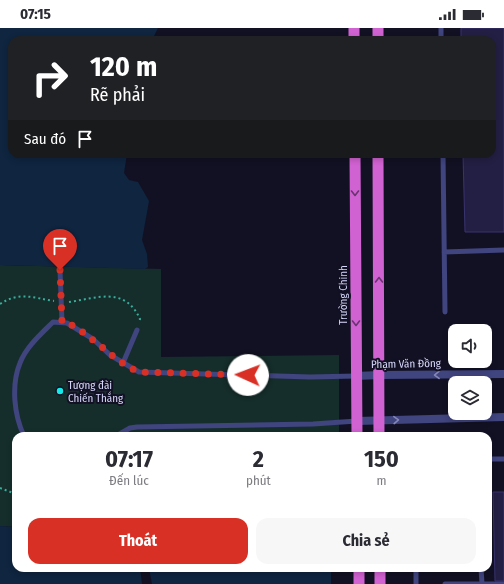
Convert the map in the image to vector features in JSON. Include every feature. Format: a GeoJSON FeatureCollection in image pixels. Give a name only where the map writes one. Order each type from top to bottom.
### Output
{"type":"FeatureCollection","features":[{"type":"Feature","properties":{"kind":"highway","name":"Trường Chinh"},"geometry":{"type":"LineString","coordinates":[[355,158],[357,432]]}},
{"type":"Feature","properties":{"kind":"highway"},"geometry":{"type":"LineString","coordinates":[[378,158],[379,432]]}},
{"type":"Feature","properties":{"kind":"highway"},"geometry":{"type":"LineString","coordinates":[[359,572],[359,584]]}},
{"type":"Feature","properties":{"kind":"highway"},"geometry":{"type":"LineString","coordinates":[[380,572],[380,584]]}},
{"type":"Feature","properties":{"kind":"street","name":"Phạm Văn Đồng"},"geometry":{"type":"LineString","coordinates":[[356,376],[504,374]]}},
{"type":"Feature","properties":{"kind":"street"},"geometry":{"type":"LineString","coordinates":[[357,421],[504,417]]}},
{"type":"Feature","properties":{"kind":"lane"},"geometry":{"type":"LineString","coordinates":[[443,158],[445,312]]}},
{"type":"Feature","properties":{"kind":"lane"},"geometry":{"type":"LineString","coordinates":[[444,252],[504,250]]}},
{"type":"Feature","properties":{"kind":"lane"},"geometry":{"type":"LineString","coordinates":[[60,270],[62,322]]}},
{"type":"Feature","properties":{"kind":"lane"},"geometry":{"type":"LineString","coordinates":[[22,432],[18,423],[15,391],[20,363],[33,342],[53,322],[67,322],[93,339],[110,355],[139,372],[310,377],[356,376]]}},
{"type":"Feature","properties":{"kind":"lane"},"geometry":{"type":"LineString","coordinates":[[122,363],[137,330]]}},
{"type":"Feature","properties":{"kind":"lane"},"geometry":{"type":"LineString","coordinates":[[126,432],[137,427],[313,424],[357,421]]}},
{"type":"Feature","properties":{"kind":"lane"},"geometry":{"type":"LineString","coordinates":[[492,459],[504,459]]}},
{"type":"Feature","properties":{"kind":"lane"},"geometry":{"type":"LineString","coordinates":[[416,572],[416,584]]}},
{"type":"Feature","properties":{"kind":"lane"},"geometry":{"type":"LineString","coordinates":[[481,572],[482,584]]}},
{"type":"Feature","properties":{"kind":"lane"},"geometry":{"type":"LineString","coordinates":[[445,584],[504,584]]}},
{"type":"Feature","properties":{"kind":"path"},"geometry":{"type":"LineString","coordinates":[[0,304],[10,297],[22,295],[69,302],[92,297],[109,296],[126,300],[136,310],[140,319],[137,330]]}},
{"type":"Feature","properties":{"kind":"path"},"geometry":{"type":"LineString","coordinates":[[0,488],[12,492]]}},
{"type":"Feature","properties":{"kind":"green space"},"geometry":{"type":"Polygon","coordinates":[[[0,265],[161,269],[161,357],[339,355],[339,432],[12,432],[12,527],[0,526],[0,265]]]}},
{"type":"Feature","properties":{"kind":"water"},"geometry":{"type":"Polygon","coordinates":[[[0,28],[158,28],[154,36],[8,36],[8,158],[126,158],[124,173],[129,180],[138,182],[149,201],[142,240],[147,254],[148,267],[145,269],[0,265],[0,28]]]}},
{"type":"Feature","properties":{"kind":"water"},"geometry":{"type":"Polygon","coordinates":[[[0,526],[12,527],[12,572],[140,572],[142,584],[0,584],[0,526]]]}},
{"type":"Feature","properties":{"kind":"water"},"geometry":{"type":"Polygon","coordinates":[[[150,572],[331,572],[331,584],[152,584],[150,572]]]}},
{"type":"Feature","properties":{"kind":"building"},"geometry":{"type":"Polygon","coordinates":[[[461,28],[504,28],[504,232],[465,232],[463,158],[496,158],[496,36],[461,36],[461,28]]]}},
{"type":"Feature","properties":{"kind":"building"},"geometry":{"type":"Polygon","coordinates":[[[493,492],[504,492],[504,581],[495,581],[493,492]]]}},
{"type":"Feature","properties":{"kind":"place","name":"Tượng đài Chiến Thắng"},"geometry":{"type":"Point","coordinates":[60,391]}},
{"type":"Feature","properties":{"kind":"route"},"geometry":{"type":"LineString","coordinates":[[60,270],[60,311],[62,322],[67,322],[93,339],[110,355],[132,369],[139,372],[248,375]]}}]}
